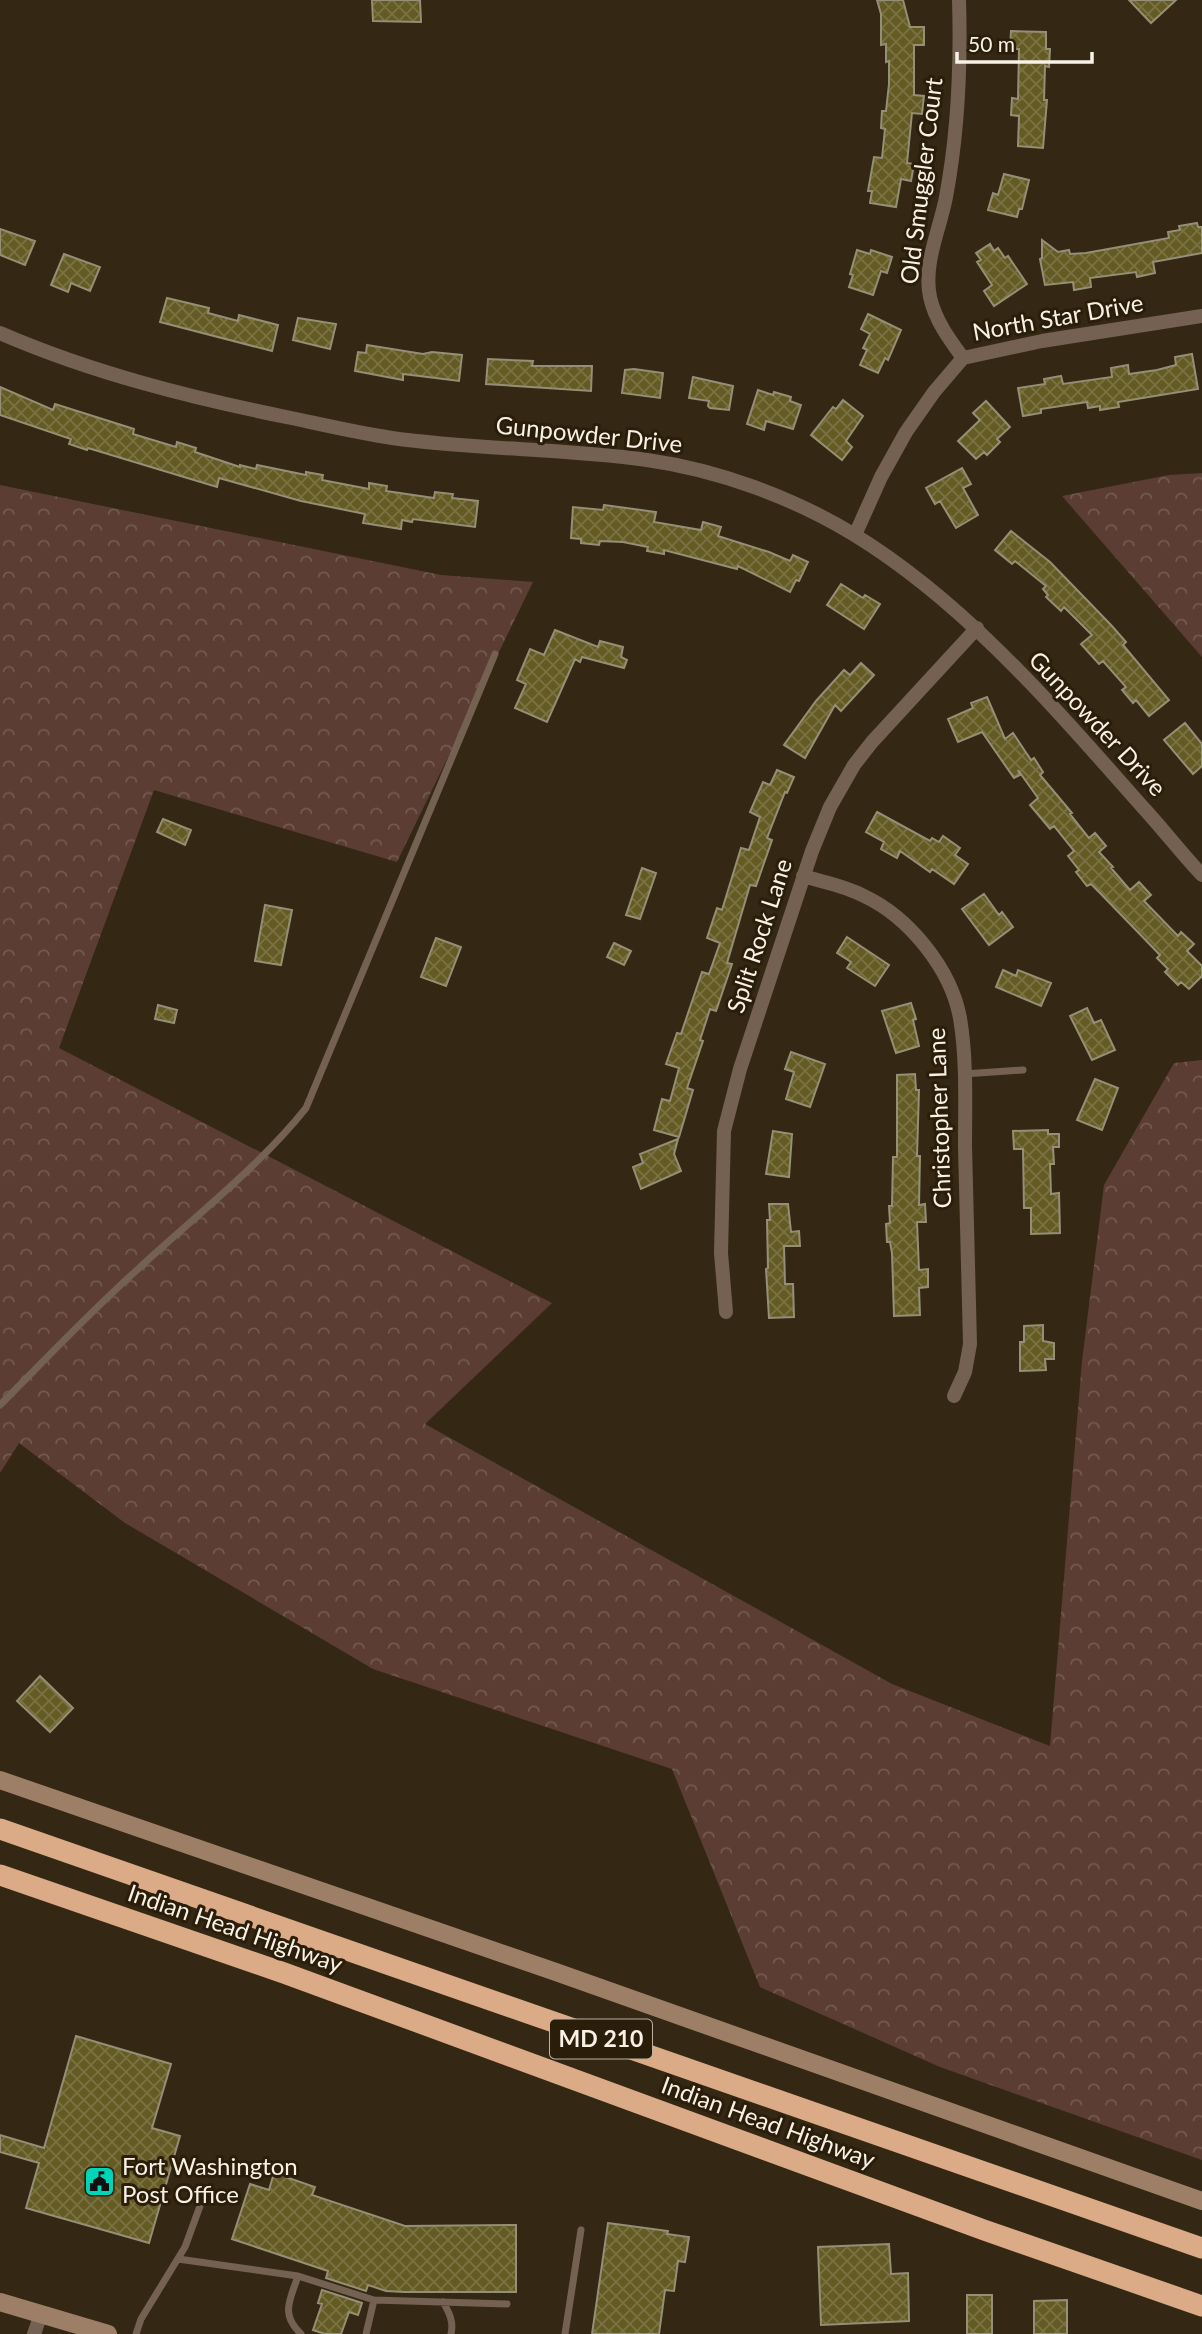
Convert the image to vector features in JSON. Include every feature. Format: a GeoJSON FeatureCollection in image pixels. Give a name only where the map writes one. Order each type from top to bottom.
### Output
{"type":"FeatureCollection","features":[{"type":"Feature","properties":{"kind":"highway","name":"Indian Head Highway"},"geometry":{"type":"LineString","coordinates":[[0,1829],[1202,2248]]}},
{"type":"Feature","properties":{"kind":"highway","name":"Indian Head Highway"},"geometry":{"type":"LineString","coordinates":[[0,1875],[284,1973],[971,2225],[1202,2306]]}},
{"type":"Feature","properties":{"kind":"highway"},"geometry":{"type":"LineString","coordinates":[[1177,2297],[1202,2324]]}},
{"type":"Feature","properties":{"kind":"street","name":"Old Smuggler Court"},"geometry":{"type":"LineString","coordinates":[[960,0],[957,108],[946,198],[929,276],[930,296],[937,319],[963,358]]}},
{"type":"Feature","properties":{"kind":"street","name":"North Star Drive"},"geometry":{"type":"LineString","coordinates":[[855,535],[881,477],[906,432],[934,392],[963,358],[1042,341],[1202,316]]}},
{"type":"Feature","properties":{"kind":"street","name":"Gunpowder Drive"},"geometry":{"type":"LineString","coordinates":[[0,333],[157,387],[349,430],[392,438],[603,455],[684,467],[717,475],[771,495],[827,520],[855,535],[915,578],[977,628],[1202,875]]}},
{"type":"Feature","properties":{"kind":"street","name":"Split Rock Lane"},"geometry":{"type":"LineString","coordinates":[[726,1312],[721,1242],[724,1131],[740,1069],[803,876],[830,807],[854,765],[977,628]]}},
{"type":"Feature","properties":{"kind":"street","name":"Christopher Lane"},"geometry":{"type":"LineString","coordinates":[[803,876],[864,895],[893,914],[917,937],[951,990],[960,1017],[964,1074],[970,1344],[965,1372],[954,1396]]}},
{"type":"Feature","properties":{"kind":"street"},"geometry":{"type":"LineString","coordinates":[[0,1780],[540,1966],[1202,2201]]}},
{"type":"Feature","properties":{"kind":"street"},"geometry":{"type":"LineString","coordinates":[[0,2302],[108,2334]]}},
{"type":"Feature","properties":{"kind":"street"},"geometry":{"type":"LineString","coordinates":[[34,2334],[41,2314]]}},
{"type":"Feature","properties":{"kind":"lane"},"geometry":{"type":"LineString","coordinates":[[0,1405],[134,1272],[293,1125],[306,1108],[495,654]]}},
{"type":"Feature","properties":{"kind":"lane"},"geometry":{"type":"LineString","coordinates":[[964,1074],[1023,1070]]}},
{"type":"Feature","properties":{"kind":"lane"},"geometry":{"type":"LineString","coordinates":[[136,2334],[141,2319],[185,2247],[207,2187]]}},
{"type":"Feature","properties":{"kind":"lane"},"geometry":{"type":"LineString","coordinates":[[565,2334],[581,2230]]}},
{"type":"Feature","properties":{"kind":"lane"},"geometry":{"type":"LineString","coordinates":[[178,2259],[298,2276],[374,2300],[507,2304]]}},
{"type":"Feature","properties":{"kind":"lane"},"geometry":{"type":"LineString","coordinates":[[298,2276],[288,2306],[288,2317],[301,2334]]}},
{"type":"Feature","properties":{"kind":"lane"},"geometry":{"type":"LineString","coordinates":[[366,2334],[374,2300]]}},
{"type":"Feature","properties":{"kind":"lane"},"geometry":{"type":"LineString","coordinates":[[443,2302],[450,2315],[453,2328],[451,2334]]}},
{"type":"Feature","properties":{"kind":"green space"},"geometry":{"type":"Polygon","coordinates":[[[1202,473],[1202,657],[1062,496],[1169,475],[1202,473]]]}},
{"type":"Feature","properties":{"kind":"green space"},"geometry":{"type":"Polygon","coordinates":[[[0,485],[441,575],[533,582],[397,862],[154,790],[59,1048],[552,1303],[425,1424],[892,1684],[1050,1746],[1082,1361],[1104,1185],[1174,1063],[1202,1060],[1202,2160],[940,2067],[760,1987],[672,1769],[373,1669],[125,1523],[19,1443],[0,1473],[0,485]]]}},
{"type":"Feature","properties":{"kind":"building"},"geometry":{"type":"Polygon","coordinates":[[[372,0],[420,0],[421,22],[373,21],[372,0]]]}},
{"type":"Feature","properties":{"kind":"building"},"geometry":{"type":"Polygon","coordinates":[[[877,0],[903,0],[910,27],[924,27],[924,45],[914,45],[914,95],[924,96],[922,114],[912,113],[907,163],[914,164],[911,181],[901,179],[896,207],[870,203],[872,191],[868,191],[874,157],[882,158],[885,129],[881,128],[882,111],[886,111],[889,84],[889,61],[886,62],[886,44],[881,45],[881,14],[877,0]]]}},
{"type":"Feature","properties":{"kind":"building"},"geometry":{"type":"Polygon","coordinates":[[[1129,0],[1176,0],[1151,23],[1129,0]]]}},
{"type":"Feature","properties":{"kind":"building"},"geometry":{"type":"Polygon","coordinates":[[[1011,31],[1046,32],[1046,49],[1050,49],[1049,67],[1045,66],[1044,100],[1047,100],[1043,148],[1018,146],[1019,116],[1011,115],[1012,98],[1018,99],[1019,49],[1010,49],[1011,31]]]}},
{"type":"Feature","properties":{"kind":"building"},"geometry":{"type":"Polygon","coordinates":[[[1004,174],[1029,180],[1022,209],[1019,209],[1017,217],[988,210],[993,193],[998,195],[1004,174]]]}},
{"type":"Feature","properties":{"kind":"building"},"geometry":{"type":"Polygon","coordinates":[[[1197,223],[1198,227],[1202,227],[1202,253],[1153,262],[1155,273],[1137,277],[1136,272],[1090,278],[1091,287],[1074,290],[1073,282],[1045,285],[1040,259],[1042,240],[1058,252],[1069,250],[1070,254],[1086,253],[1169,238],[1168,232],[1180,230],[1179,226],[1197,223]]]}},
{"type":"Feature","properties":{"kind":"building"},"geometry":{"type":"Polygon","coordinates":[[[0,229],[35,241],[25,265],[0,255],[0,229]]]}},
{"type":"Feature","properties":{"kind":"building"},"geometry":{"type":"Polygon","coordinates":[[[990,244],[994,251],[998,248],[1005,258],[1008,256],[1027,284],[994,306],[984,291],[992,285],[977,262],[981,260],[976,253],[990,244]]]}},
{"type":"Feature","properties":{"kind":"building"},"geometry":{"type":"Polygon","coordinates":[[[857,250],[870,254],[871,250],[892,257],[887,273],[881,271],[873,295],[849,287],[857,250]]]}},
{"type":"Feature","properties":{"kind":"building"},"geometry":{"type":"Polygon","coordinates":[[[64,254],[100,267],[90,291],[71,283],[68,292],[51,285],[64,254]]]}},
{"type":"Feature","properties":{"kind":"building"},"geometry":{"type":"Polygon","coordinates":[[[167,298],[209,308],[208,313],[238,321],[239,315],[278,325],[272,351],[160,322],[167,298]]]}},
{"type":"Feature","properties":{"kind":"building"},"geometry":{"type":"Polygon","coordinates":[[[868,314],[901,330],[888,360],[885,358],[878,373],[860,365],[867,350],[863,348],[870,334],[861,329],[868,314]]]}},
{"type":"Feature","properties":{"kind":"building"},"geometry":{"type":"Polygon","coordinates":[[[298,318],[336,324],[330,349],[293,340],[298,318]]]}},
{"type":"Feature","properties":{"kind":"building"},"geometry":{"type":"Polygon","coordinates":[[[367,345],[423,354],[432,352],[462,355],[459,381],[403,374],[403,380],[355,371],[358,352],[366,353],[367,345]]]}},
{"type":"Feature","properties":{"kind":"building"},"geometry":{"type":"Polygon","coordinates":[[[1192,354],[1198,389],[1118,402],[1119,407],[1100,410],[1100,406],[1088,408],[1087,402],[1041,409],[1041,413],[1023,416],[1018,388],[1045,384],[1044,379],[1061,376],[1063,384],[1112,377],[1111,368],[1128,365],[1129,374],[1157,370],[1176,365],[1175,357],[1192,354]]]}},
{"type":"Feature","properties":{"kind":"building"},"geometry":{"type":"Polygon","coordinates":[[[488,359],[533,361],[532,366],[592,366],[591,391],[486,384],[488,359]]]}},
{"type":"Feature","properties":{"kind":"building"},"geometry":{"type":"Polygon","coordinates":[[[625,370],[663,373],[660,398],[622,393],[625,370]]]}},
{"type":"Feature","properties":{"kind":"building"},"geometry":{"type":"Polygon","coordinates":[[[693,377],[733,386],[729,410],[710,408],[709,401],[689,398],[693,377]]]}},
{"type":"Feature","properties":{"kind":"building"},"geometry":{"type":"Polygon","coordinates":[[[0,387],[53,410],[55,404],[134,429],[133,434],[176,447],[177,442],[196,448],[195,452],[240,467],[256,469],[257,465],[306,475],[306,472],[323,475],[322,480],[369,489],[369,483],[387,486],[386,491],[434,498],[435,492],[453,494],[452,498],[478,501],[475,527],[413,519],[412,522],[402,520],[401,529],[363,523],[365,514],[301,501],[219,478],[217,487],[88,448],[87,450],[69,444],[71,439],[0,415],[0,387]]]}},
{"type":"Feature","properties":{"kind":"building"},"geometry":{"type":"Polygon","coordinates":[[[758,390],[791,397],[790,401],[801,405],[793,429],[766,421],[764,430],[747,424],[758,390]]]}},
{"type":"Feature","properties":{"kind":"building"},"geometry":{"type":"Polygon","coordinates":[[[843,400],[863,416],[846,441],[852,447],[842,460],[811,435],[833,407],[836,409],[843,400]]]}},
{"type":"Feature","properties":{"kind":"building"},"geometry":{"type":"Polygon","coordinates":[[[986,401],[1010,427],[997,439],[1000,442],[987,455],[984,452],[976,459],[958,441],[980,420],[973,413],[986,401]]]}},
{"type":"Feature","properties":{"kind":"building"},"geometry":{"type":"Polygon","coordinates":[[[962,468],[971,484],[963,488],[978,515],[956,528],[940,501],[935,504],[926,488],[962,468]]]}},
{"type":"Feature","properties":{"kind":"building"},"geometry":{"type":"Polygon","coordinates":[[[604,505],[656,512],[654,522],[701,530],[703,522],[721,527],[718,536],[790,561],[793,555],[808,562],[790,592],[738,566],[737,569],[664,550],[664,554],[647,551],[648,547],[623,542],[600,541],[599,545],[581,543],[581,539],[571,538],[573,507],[603,510],[604,505]]]}},
{"type":"Feature","properties":{"kind":"building"},"geometry":{"type":"Polygon","coordinates":[[[1011,531],[1050,562],[1111,625],[1126,642],[1123,645],[1169,700],[1149,716],[1136,700],[1133,703],[1122,690],[1126,687],[1103,661],[1099,664],[1081,644],[1092,635],[1064,607],[1061,611],[1046,597],[1048,595],[1043,589],[1046,586],[1015,561],[1012,564],[995,550],[1011,531]]]}},
{"type":"Feature","properties":{"kind":"building"},"geometry":{"type":"Polygon","coordinates":[[[841,584],[863,598],[865,595],[880,604],[864,629],[827,605],[841,584]]]}},
{"type":"Feature","properties":{"kind":"building"},"geometry":{"type":"Polygon","coordinates":[[[555,630],[598,647],[600,641],[623,647],[621,657],[627,660],[624,668],[582,657],[580,662],[575,659],[547,722],[515,708],[526,684],[517,680],[530,649],[544,655],[555,630]]]}},
{"type":"Feature","properties":{"kind":"building"},"geometry":{"type":"Polygon","coordinates":[[[861,663],[874,675],[841,711],[835,705],[805,758],[784,745],[816,701],[844,670],[850,675],[861,663]]]}},
{"type":"Feature","properties":{"kind":"building"},"geometry":{"type":"Polygon","coordinates":[[[987,697],[1005,739],[1013,733],[1031,760],[1034,758],[1043,772],[1040,775],[1089,838],[1095,833],[1106,846],[1099,852],[1113,867],[1111,868],[1130,890],[1139,882],[1151,895],[1144,901],[1178,936],[1181,932],[1194,944],[1187,951],[1202,966],[1202,976],[1189,989],[1181,982],[1178,985],[1165,972],[1168,969],[1157,958],[1160,955],[1091,884],[1087,886],[1076,872],[1079,870],[1068,856],[1074,851],[1054,826],[1050,829],[1030,805],[1038,798],[1018,770],[1020,775],[1014,778],[982,732],[958,742],[948,719],[973,708],[971,703],[987,697]]]}},
{"type":"Feature","properties":{"kind":"building"},"geometry":{"type":"Polygon","coordinates":[[[1185,723],[1202,744],[1202,766],[1193,774],[1164,740],[1185,723]]]}},
{"type":"Feature","properties":{"kind":"building"},"geometry":{"type":"Polygon","coordinates":[[[777,770],[794,777],[787,793],[785,792],[767,838],[772,840],[756,886],[750,885],[727,963],[732,964],[716,1011],[710,1009],[700,1040],[703,1041],[687,1088],[693,1090],[679,1137],[654,1130],[662,1099],[670,1101],[679,1068],[666,1064],[677,1033],[681,1034],[702,972],[709,974],[720,943],[707,938],[717,908],[722,910],[741,848],[749,850],[760,817],[750,812],[763,782],[770,785],[777,770]]]}},
{"type":"Feature","properties":{"kind":"building"},"geometry":{"type":"Polygon","coordinates":[[[877,812],[930,841],[932,838],[939,842],[943,836],[960,848],[955,855],[968,864],[954,884],[932,869],[930,872],[900,851],[897,858],[881,849],[884,842],[866,832],[877,812]]]}},
{"type":"Feature","properties":{"kind":"building"},"geometry":{"type":"Polygon","coordinates":[[[163,819],[191,830],[185,845],[157,832],[163,819]]]}},
{"type":"Feature","properties":{"kind":"building"},"geometry":{"type":"Polygon","coordinates":[[[642,868],[656,873],[640,919],[626,915],[642,868]]]}},
{"type":"Feature","properties":{"kind":"building"},"geometry":{"type":"Polygon","coordinates":[[[984,894],[999,915],[1002,912],[1013,927],[989,945],[962,909],[984,894]]]}},
{"type":"Feature","properties":{"kind":"building"},"geometry":{"type":"Polygon","coordinates":[[[265,905],[292,910],[281,965],[255,961],[265,905]]]}},
{"type":"Feature","properties":{"kind":"building"},"geometry":{"type":"Polygon","coordinates":[[[847,937],[889,965],[875,986],[847,968],[851,962],[837,953],[847,937]]]}},
{"type":"Feature","properties":{"kind":"building"},"geometry":{"type":"Polygon","coordinates":[[[436,938],[461,947],[446,986],[421,977],[436,938]]]}},
{"type":"Feature","properties":{"kind":"building"},"geometry":{"type":"Polygon","coordinates":[[[614,943],[631,951],[624,965],[607,957],[614,943]]]}},
{"type":"Feature","properties":{"kind":"building"},"geometry":{"type":"Polygon","coordinates":[[[1003,970],[1016,976],[1018,970],[1051,983],[1041,1006],[996,987],[1003,970]]]}},
{"type":"Feature","properties":{"kind":"building"},"geometry":{"type":"Polygon","coordinates":[[[911,1003],[919,1046],[896,1053],[882,1011],[911,1003]]]}},
{"type":"Feature","properties":{"kind":"building"},"geometry":{"type":"Polygon","coordinates":[[[158,1005],[177,1010],[174,1023],[155,1019],[158,1005]]]}},
{"type":"Feature","properties":{"kind":"building"},"geometry":{"type":"Polygon","coordinates":[[[1087,1008],[1094,1023],[1101,1020],[1115,1050],[1092,1060],[1070,1016],[1087,1008]]]}},
{"type":"Feature","properties":{"kind":"building"},"geometry":{"type":"Polygon","coordinates":[[[791,1052],[825,1064],[810,1107],[786,1099],[794,1072],[785,1069],[791,1052]]]}},
{"type":"Feature","properties":{"kind":"building"},"geometry":{"type":"Polygon","coordinates":[[[915,1074],[916,1090],[919,1090],[919,1205],[925,1204],[926,1222],[917,1222],[919,1270],[928,1269],[928,1287],[919,1288],[920,1315],[894,1316],[892,1253],[890,1242],[887,1242],[886,1224],[890,1223],[889,1206],[892,1206],[893,1157],[897,1157],[897,1075],[915,1074]]]}},
{"type":"Feature","properties":{"kind":"building"},"geometry":{"type":"Polygon","coordinates":[[[1095,1079],[1118,1088],[1102,1130],[1077,1120],[1095,1079]]]}},
{"type":"Feature","properties":{"kind":"building"},"geometry":{"type":"Polygon","coordinates":[[[1048,1130],[1048,1134],[1059,1134],[1059,1147],[1053,1147],[1054,1164],[1050,1164],[1051,1194],[1059,1193],[1060,1233],[1031,1234],[1031,1208],[1024,1208],[1023,1149],[1014,1149],[1013,1131],[1048,1130]]]}},
{"type":"Feature","properties":{"kind":"building"},"geometry":{"type":"Polygon","coordinates":[[[773,1131],[792,1134],[789,1177],[766,1174],[773,1131]]]}},
{"type":"Feature","properties":{"kind":"building"},"geometry":{"type":"Polygon","coordinates":[[[678,1139],[674,1154],[681,1171],[641,1189],[633,1167],[643,1163],[640,1154],[678,1139]]]}},
{"type":"Feature","properties":{"kind":"building"},"geometry":{"type":"Polygon","coordinates":[[[769,1204],[788,1204],[791,1232],[799,1231],[800,1246],[784,1246],[785,1284],[793,1284],[794,1317],[769,1318],[766,1269],[769,1204]]]}},
{"type":"Feature","properties":{"kind":"building"},"geometry":{"type":"Polygon","coordinates":[[[1043,1325],[1043,1341],[1054,1343],[1054,1359],[1045,1359],[1046,1370],[1020,1371],[1020,1342],[1024,1342],[1024,1326],[1043,1325]]]}},
{"type":"Feature","properties":{"kind":"building"},"geometry":{"type":"Polygon","coordinates":[[[40,1676],[73,1708],[50,1732],[17,1701],[40,1676]]]}},
{"type":"Feature","properties":{"kind":"building"},"geometry":{"type":"Polygon","coordinates":[[[76,2036],[171,2064],[152,2128],[180,2136],[149,2243],[26,2208],[39,2163],[0,2152],[0,2135],[44,2148],[76,2036]]]}},
{"type":"Feature","properties":{"kind":"building"},"geometry":{"type":"Polygon","coordinates":[[[274,2173],[315,2187],[312,2195],[405,2226],[516,2225],[516,2292],[404,2292],[386,2291],[368,2285],[366,2291],[326,2278],[328,2271],[232,2239],[250,2184],[269,2190],[274,2173]]]}},
{"type":"Feature","properties":{"kind":"building"},"geometry":{"type":"Polygon","coordinates":[[[608,2223],[668,2231],[667,2234],[689,2237],[685,2262],[678,2261],[674,2291],[665,2290],[659,2334],[592,2334],[608,2223]]]}},
{"type":"Feature","properties":{"kind":"building"},"geometry":{"type":"Polygon","coordinates":[[[889,2244],[891,2274],[908,2273],[909,2321],[821,2325],[818,2247],[889,2244]]]}},
{"type":"Feature","properties":{"kind":"building"},"geometry":{"type":"Polygon","coordinates":[[[322,2290],[362,2303],[358,2315],[349,2312],[341,2334],[325,2334],[313,2330],[322,2304],[318,2303],[322,2290]]]}},
{"type":"Feature","properties":{"kind":"building"},"geometry":{"type":"Polygon","coordinates":[[[967,2295],[992,2295],[992,2334],[967,2334],[967,2295]]]}},
{"type":"Feature","properties":{"kind":"building"},"geometry":{"type":"Polygon","coordinates":[[[1067,2300],[1067,2334],[1034,2334],[1034,2301],[1067,2300]]]}},
{"type":"Feature","properties":{"kind":"place","name":"Fort Washington Post Office"},"geometry":{"type":"Point","coordinates":[99,2181]}}]}
